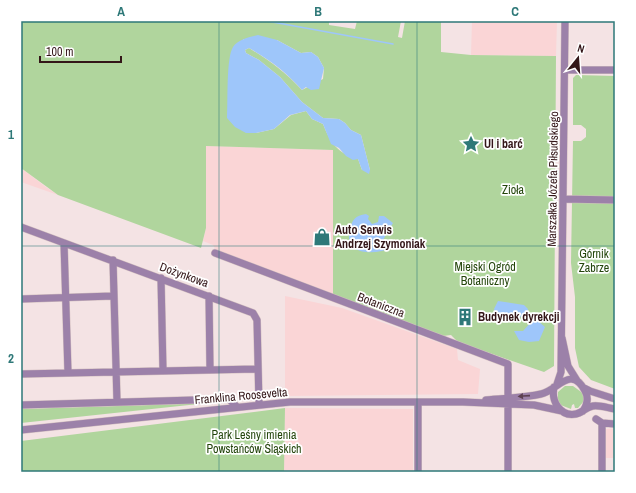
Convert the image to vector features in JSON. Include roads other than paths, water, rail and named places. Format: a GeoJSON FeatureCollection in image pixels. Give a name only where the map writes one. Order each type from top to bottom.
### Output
{"type":"FeatureCollection","features":[{"type":"Feature","properties":{"kind":"street","name":"Marszałka Józefa Piłsudskiego"},"geometry":{"type":"LineString","coordinates":[[555,386],[561,376],[565,21]]}},
{"type":"Feature","properties":{"kind":"street"},"geometry":{"type":"LineString","coordinates":[[565,70],[615,70]]}},
{"type":"Feature","properties":{"kind":"street"},"geometry":{"type":"LineString","coordinates":[[563,200],[615,200]]}},
{"type":"Feature","properties":{"kind":"street","name":"Dożynkowa"},"geometry":{"type":"LineString","coordinates":[[21,226],[250,310],[256,315],[259,404]]}},
{"type":"Feature","properties":{"kind":"street"},"geometry":{"type":"LineString","coordinates":[[64,243],[68,373]]}},
{"type":"Feature","properties":{"kind":"street","name":"Botaniczna"},"geometry":{"type":"LineString","coordinates":[[215,253],[508,364],[508,401]]}},
{"type":"Feature","properties":{"kind":"street"},"geometry":{"type":"LineString","coordinates":[[113,260],[117,402]]}},
{"type":"Feature","properties":{"kind":"street"},"geometry":{"type":"LineString","coordinates":[[161,278],[163,371]]}},
{"type":"Feature","properties":{"kind":"street"},"geometry":{"type":"LineString","coordinates":[[21,299],[113,296]]}},
{"type":"Feature","properties":{"kind":"street"},"geometry":{"type":"LineString","coordinates":[[209,296],[210,370]]}},
{"type":"Feature","properties":{"kind":"street","name":"Marszałka Józefa Piłsudskiego"},"geometry":{"type":"LineString","coordinates":[[561,337],[568,366],[580,384]]}},
{"type":"Feature","properties":{"kind":"street"},"geometry":{"type":"LineString","coordinates":[[21,374],[257,369]]}},
{"type":"Feature","properties":{"kind":"street"},"geometry":{"type":"LineString","coordinates":[[615,399],[590,391],[580,384],[568,380],[555,386],[554,403],[562,411],[572,415],[594,406],[615,409]]}},
{"type":"Feature","properties":{"kind":"street"},"geometry":{"type":"LineString","coordinates":[[580,384],[588,399],[583,411]]}},
{"type":"Feature","properties":{"kind":"street","name":"Franklina Roosevelta"},"geometry":{"type":"LineString","coordinates":[[508,401],[542,394],[555,386]]}},
{"type":"Feature","properties":{"kind":"street"},"geometry":{"type":"LineString","coordinates":[[21,405],[229,399],[236,406]]}},
{"type":"Feature","properties":{"kind":"street"},"geometry":{"type":"LineString","coordinates":[[508,401],[508,472]]}},
{"type":"Feature","properties":{"kind":"street","name":"Franklina Roosevelta"},"geometry":{"type":"LineString","coordinates":[[21,430],[236,406],[290,402],[508,401],[542,406],[562,411]]}},
{"type":"Feature","properties":{"kind":"street"},"geometry":{"type":"LineString","coordinates":[[418,402],[418,472]]}},
{"type":"Feature","properties":{"kind":"street"},"geometry":{"type":"LineString","coordinates":[[602,472],[599,421],[615,424]]}},
{"type":"Feature","properties":{"kind":"water"},"geometry":{"type":"Polygon","coordinates":[[[258,35],[277,40],[301,53],[311,52],[318,57],[324,68],[319,89],[311,90],[306,87],[302,90],[290,77],[271,62],[249,48],[245,50],[246,53],[259,60],[280,77],[302,102],[323,118],[339,119],[351,130],[361,135],[370,170],[369,174],[362,170],[358,159],[353,160],[346,156],[339,148],[331,144],[323,124],[312,119],[306,111],[290,115],[274,129],[256,133],[246,133],[235,127],[227,118],[228,70],[233,47],[235,44],[244,39],[258,35]]]}},
{"type":"Feature","properties":{"kind":"water"},"geometry":{"type":"Polygon","coordinates":[[[366,214],[369,216],[368,219],[372,224],[378,222],[379,216],[384,216],[393,223],[383,240],[384,243],[389,244],[392,248],[377,252],[369,252],[356,249],[351,245],[349,239],[352,223],[357,217],[366,214]]]}},
{"type":"Feature","properties":{"kind":"water"},"geometry":{"type":"Polygon","coordinates":[[[498,301],[524,305],[528,309],[527,313],[512,321],[504,322],[500,320],[494,309],[498,301]]]}},
{"type":"Feature","properties":{"kind":"water"},"geometry":{"type":"Polygon","coordinates":[[[533,320],[538,321],[545,327],[539,341],[529,342],[519,340],[514,331],[523,331],[533,320]]]}},
{"type":"Feature","properties":{"kind":"waterway"},"geometry":{"type":"LineString","coordinates":[[267,21],[393,44]]}},
{"type":"Feature","properties":{"kind":"place","name":"Ul i barć"},"geometry":{"type":"Point","coordinates":[471,144]}},
{"type":"Feature","properties":{"kind":"place","name":"Auto Serwis Andrzej Szymoniak"},"geometry":{"type":"Point","coordinates":[322,237]}},
{"type":"Feature","properties":{"kind":"place","name":"Budynek dyrekcji"},"geometry":{"type":"Point","coordinates":[465,317]}},
{"type":"Feature","properties":{"kind":"park label","name":"Zioła"},"geometry":{"type":"Point","coordinates":[513,190]}},
{"type":"Feature","properties":{"kind":"park label","name":"Górnik Zabrze"},"geometry":{"type":"Point","coordinates":[594,261]}},
{"type":"Feature","properties":{"kind":"park label","name":"Miejski Ogród Botaniczny"},"geometry":{"type":"Point","coordinates":[485,274]}},
{"type":"Feature","properties":{"kind":"park label","name":"Park Leśny imienia Powstańców Śląskich"},"geometry":{"type":"Point","coordinates":[254,442]}}]}
